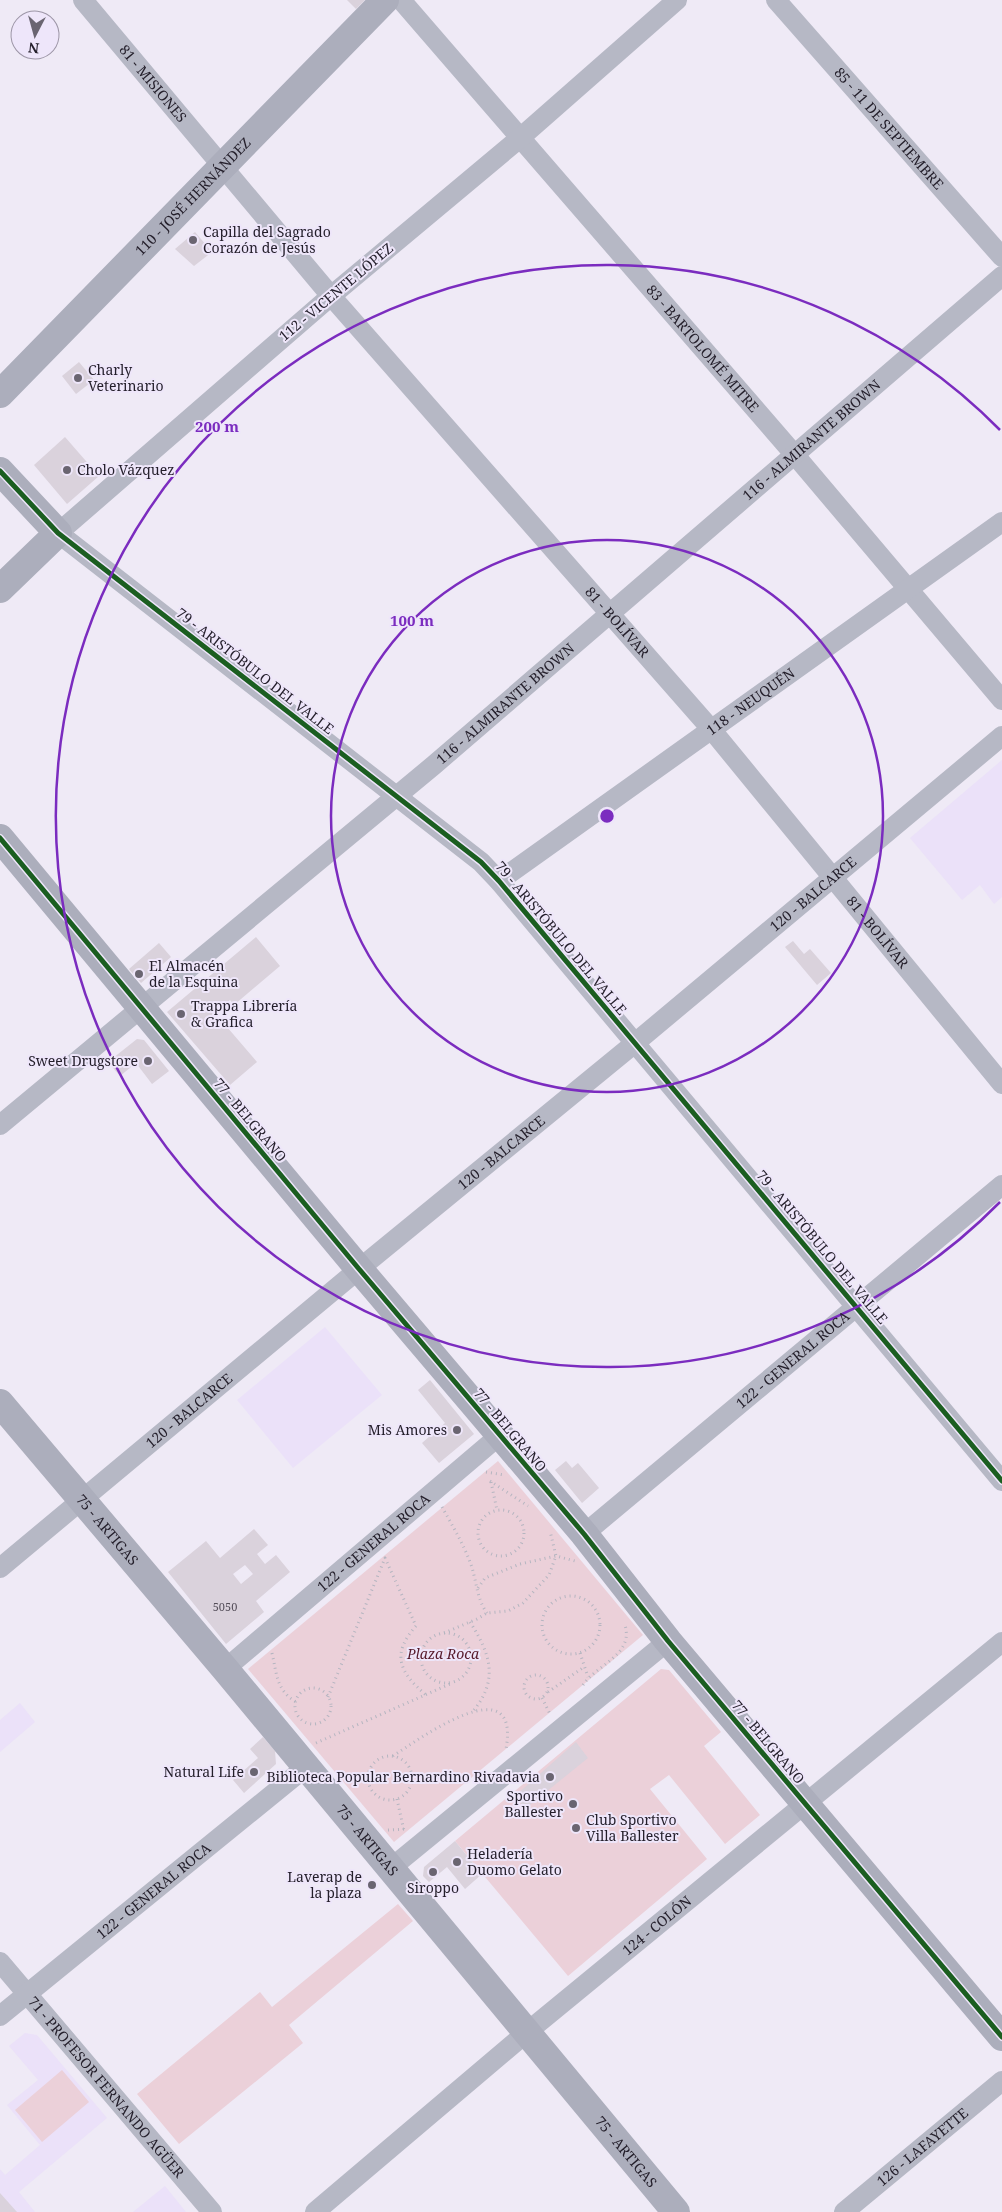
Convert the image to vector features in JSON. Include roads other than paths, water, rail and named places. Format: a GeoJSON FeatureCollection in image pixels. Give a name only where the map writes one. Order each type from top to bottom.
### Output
{"type":"FeatureCollection","features":[{"type":"Feature","properties":{"kind":"street","name":"81 - MISIONES"},"geometry":{"type":"LineString","coordinates":[[83,0],[222,167]]}},
{"type":"Feature","properties":{"kind":"street","name":"110 - JOSÉ HERNÁNDEZ"},"geometry":{"type":"LineString","coordinates":[[0,394],[385,0]]}},
{"type":"Feature","properties":{"kind":"street","name":"83 - BARTOLOMÉ MITRE"},"geometry":{"type":"LineString","coordinates":[[401,0],[794,454],[1002,700]]}},
{"type":"Feature","properties":{"kind":"street","name":"112 - VICENTE LÓPEZ"},"geometry":{"type":"LineString","coordinates":[[0,588],[58,533],[331,296],[520,138],[677,0]]}},
{"type":"Feature","properties":{"kind":"street","name":"85 - 11 DE SEPTIEMBRE"},"geometry":{"type":"LineString","coordinates":[[776,0],[1002,256]]}},
{"type":"Feature","properties":{"kind":"street","name":"81 - BOLÍVAR"},"geometry":{"type":"LineString","coordinates":[[222,167],[331,296],[711,729],[1002,1084]]}},
{"type":"Feature","properties":{"kind":"street","name":"116 - ALMIRANTE BROWN"},"geometry":{"type":"LineString","coordinates":[[0,1125],[434,765],[1002,276]]}},
{"type":"Feature","properties":{"kind":"street","name":"79 - ARISTÓBULO DEL VALLE"},"geometry":{"type":"LineString","coordinates":[[0,471],[58,533],[481,862],[858,1307],[1002,1481]]}},
{"type":"Feature","properties":{"kind":"street","name":"118 - NEUQUÉN"},"geometry":{"type":"LineString","coordinates":[[499,881],[1002,522]]}},
{"type":"Feature","properties":{"kind":"street","name":"120 - BALCARCE"},"geometry":{"type":"LineString","coordinates":[[0,1568],[359,1269],[635,1043],[1002,736]]}},
{"type":"Feature","properties":{"kind":"street","name":"77 - BELGRANO"},"geometry":{"type":"LineString","coordinates":[[0,838],[359,1269],[584,1534],[668,1641],[1002,2037]]}},
{"type":"Feature","properties":{"kind":"street","name":"122 - GENERAL ROCA"},"geometry":{"type":"LineString","coordinates":[[584,1534],[1002,1185]]}},
{"type":"Feature","properties":{"kind":"street","name":"75 - ARTIGAS"},"geometry":{"type":"LineString","coordinates":[[0,1403],[225,1668],[314,1754],[391,1868],[676,2212]]}},
{"type":"Feature","properties":{"kind":"street","name":"122 - GENERAL ROCA"},"geometry":{"type":"LineString","coordinates":[[225,1668],[500,1435]]}},
{"type":"Feature","properties":{"kind":"street"},"geometry":{"type":"LineString","coordinates":[[391,1868],[668,1641]]}},
{"type":"Feature","properties":{"kind":"street","name":"124 - COLÓN"},"geometry":{"type":"LineString","coordinates":[[315,2212],[526,2033],[1002,1642]]}},
{"type":"Feature","properties":{"kind":"street","name":"122 - GENERAL ROCA"},"geometry":{"type":"LineString","coordinates":[[0,2016],[314,1754]]}},
{"type":"Feature","properties":{"kind":"street","name":"71 - PROFESOR FERNANDO AGÜER"},"geometry":{"type":"LineString","coordinates":[[0,1962],[212,2212]]}},
{"type":"Feature","properties":{"kind":"street","name":"126 - LAFAYETTE"},"geometry":{"type":"LineString","coordinates":[[844,2212],[1002,2082]]}},
{"type":"Feature","properties":{"kind":"place","name":"Capilla del Sagrado Corazón de Jesús"},"geometry":{"type":"Point","coordinates":[193,240]}},
{"type":"Feature","properties":{"kind":"place","name":"Charly Veterinario"},"geometry":{"type":"Point","coordinates":[78,378]}},
{"type":"Feature","properties":{"kind":"place","name":"Cholo Vázquez"},"geometry":{"type":"Point","coordinates":[67,470]}},
{"type":"Feature","properties":{"kind":"place","name":"El Almacén de la Esquina"},"geometry":{"type":"Point","coordinates":[139,974]}},
{"type":"Feature","properties":{"kind":"place","name":"Trappa Librería & Grafica"},"geometry":{"type":"Point","coordinates":[181,1014]}},
{"type":"Feature","properties":{"kind":"place","name":"Sweet Drugstore"},"geometry":{"type":"Point","coordinates":[148,1061]}},
{"type":"Feature","properties":{"kind":"place","name":"Mis Amores"},"geometry":{"type":"Point","coordinates":[457,1430]}},
{"type":"Feature","properties":{"kind":"place","name":"Natural Life"},"geometry":{"type":"Point","coordinates":[254,1772]}},
{"type":"Feature","properties":{"kind":"place","name":"Biblioteca Popular Bernardino Rivadavia"},"geometry":{"type":"Point","coordinates":[550,1777]}},
{"type":"Feature","properties":{"kind":"place","name":"Sportivo Ballester"},"geometry":{"type":"Point","coordinates":[573,1804]}},
{"type":"Feature","properties":{"kind":"place","name":"Club Sportivo Villa Ballester"},"geometry":{"type":"Point","coordinates":[576,1828]}},
{"type":"Feature","properties":{"kind":"place","name":"Heladería Duomo Gelato"},"geometry":{"type":"Point","coordinates":[457,1862]}},
{"type":"Feature","properties":{"kind":"place","name":"Siroppo"},"geometry":{"type":"Point","coordinates":[433,1872]}},
{"type":"Feature","properties":{"kind":"place","name":"Laverap de la plaza"},"geometry":{"type":"Point","coordinates":[372,1885]}},
{"type":"Feature","properties":{"kind":"park label","name":"Plaza Roca"},"geometry":{"type":"Point","coordinates":[443,1654]}}]}
